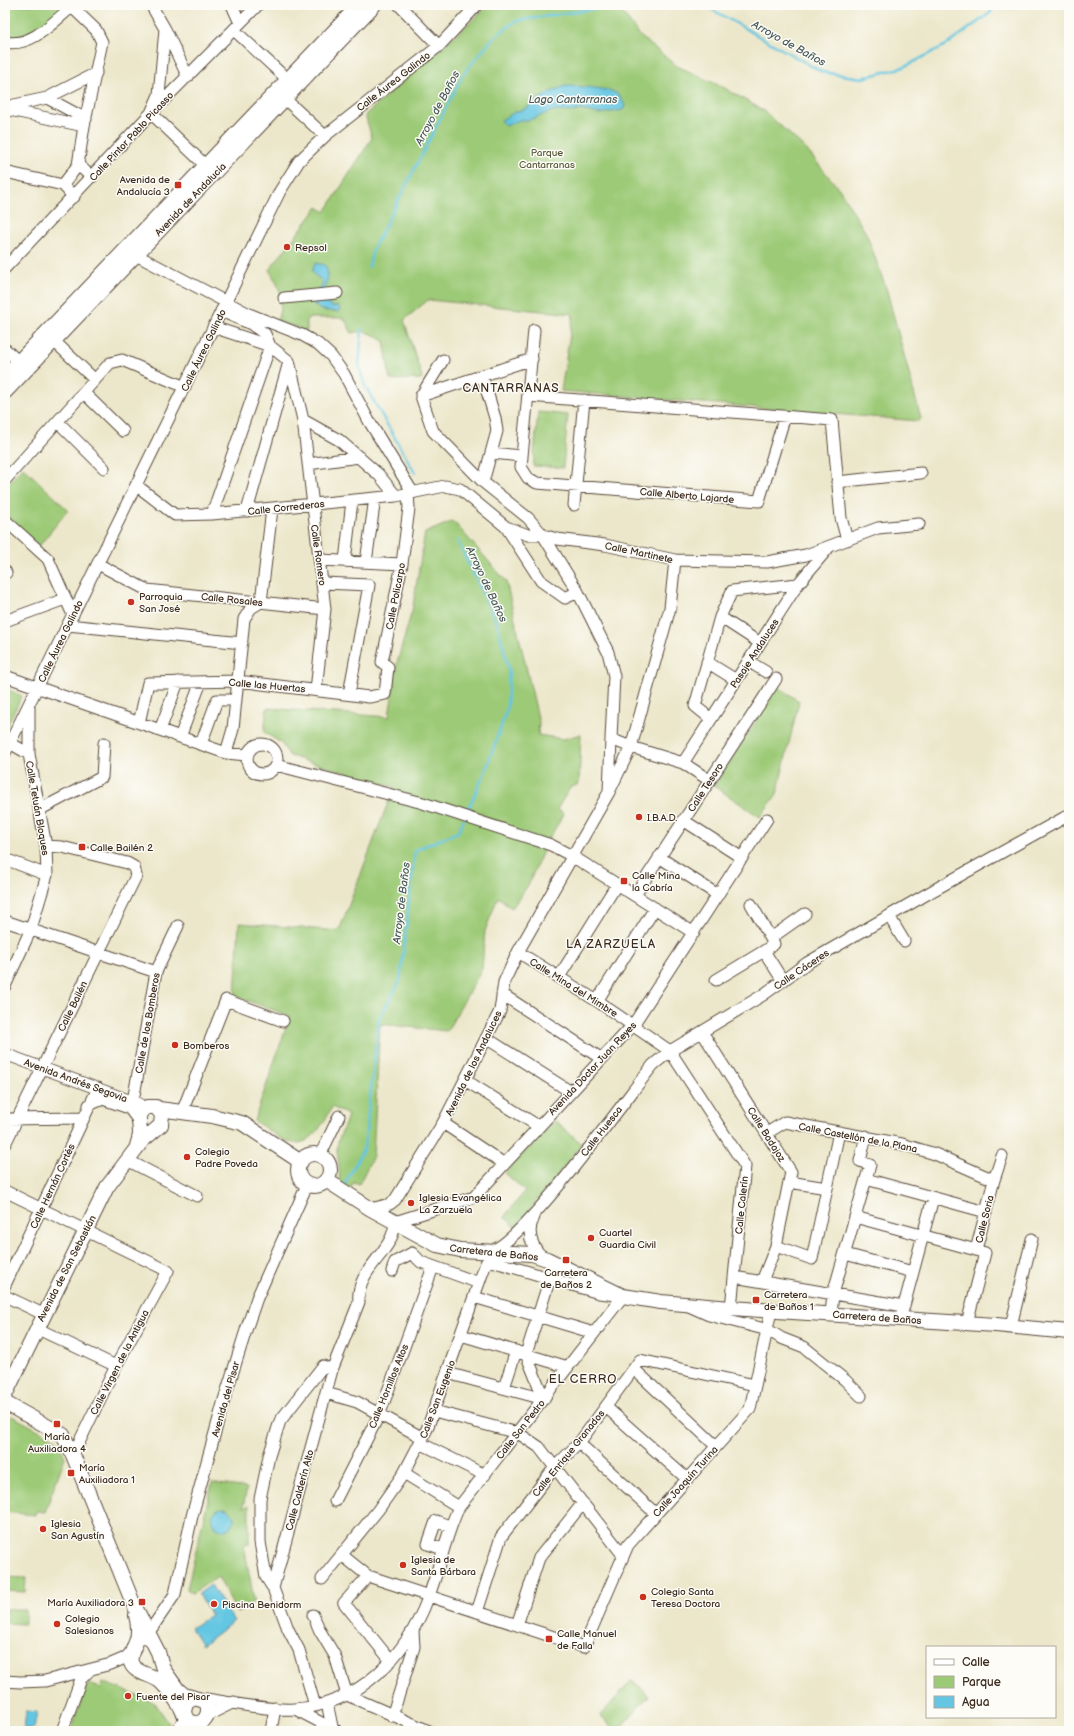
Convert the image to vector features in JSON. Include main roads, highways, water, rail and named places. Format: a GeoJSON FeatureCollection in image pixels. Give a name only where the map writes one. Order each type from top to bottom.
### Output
{"type":"FeatureCollection","features":[{"type":"Feature","properties":{"kind":"main road","name":"Avenida de Andalucía"},"geometry":{"type":"LineString","coordinates":[[5,376],[359,5]]}},
{"type":"Feature","properties":{"kind":"main road","name":"Avenida de Andalucía"},"geometry":{"type":"LineString","coordinates":[[5,392],[374,5]]}},
{"type":"Feature","properties":{"kind":"main road","name":"Avenida Andrés Segovia"},"geometry":{"type":"LineString","coordinates":[[153,1108],[242,1123],[301,1162]]}},
{"type":"Feature","properties":{"kind":"main road"},"geometry":{"type":"LineString","coordinates":[[153,1108],[163,1118],[157,1128],[145,1129],[139,1121],[140,1112],[153,1108]]}},
{"type":"Feature","properties":{"kind":"main road","name":"Avenida Andrés Segovia"},"geometry":{"type":"LineString","coordinates":[[157,1128],[187,1113]]}},
{"type":"Feature","properties":{"kind":"main road","name":"Avenida de San Sebastián"},"geometry":{"type":"LineString","coordinates":[[137,1146],[140,1135],[139,1121]]}},
{"type":"Feature","properties":{"kind":"main road","name":"Avenida de San Sebastián"},"geometry":{"type":"LineString","coordinates":[[5,1395],[36,1328],[107,1187],[137,1146],[157,1128]]}},
{"type":"Feature","properties":{"kind":"main road"},"geometry":{"type":"LineString","coordinates":[[311,1155],[320,1156],[326,1161],[329,1168],[326,1180],[319,1185],[304,1191],[302,1180],[298,1174],[301,1162],[311,1155]]}},
{"type":"Feature","properties":{"kind":"main road","name":"Carretera de Baños"},"geometry":{"type":"LineString","coordinates":[[326,1180],[371,1210],[437,1244],[485,1258],[522,1254],[548,1259],[623,1296],[684,1304],[771,1311],[831,1314],[902,1313],[968,1323],[1069,1332]]}},
{"type":"Feature","properties":{"kind":"main road"},"geometry":{"type":"LineString","coordinates":[[5,1403],[63,1435],[73,1455],[133,1603],[146,1628],[167,1676],[176,1688],[184,1694],[207,1704],[194,1722]]}},
{"type":"Feature","properties":{"kind":"main road"},"geometry":{"type":"LineString","coordinates":[[133,1603],[138,1627],[137,1641],[130,1660],[139,1670],[162,1684],[194,1722]]}},
{"type":"Feature","properties":{"kind":"main road"},"geometry":{"type":"LineString","coordinates":[[134,1649],[146,1644],[158,1655]]}},
{"type":"Feature","properties":{"kind":"main road"},"geometry":{"type":"LineString","coordinates":[[139,1670],[154,1670],[158,1655]]}},
{"type":"Feature","properties":{"kind":"main road"},"geometry":{"type":"LineString","coordinates":[[194,1722],[186,1703],[196,1698]]}},
{"type":"Feature","properties":{"kind":"water","name":"Lago Cantarranas"},"geometry":{"type":"Polygon","coordinates":[[[565,86],[577,86],[612,91],[622,99],[625,106],[623,110],[599,114],[581,110],[572,112],[553,111],[529,120],[520,120],[506,126],[501,120],[515,112],[525,109],[548,93],[565,86]]]}},
{"type":"Feature","properties":{"kind":"water"},"geometry":{"type":"Polygon","coordinates":[[[316,263],[325,265],[328,274],[322,299],[332,307],[338,306],[340,309],[338,312],[321,310],[314,305],[323,283],[312,270],[316,263]]]}},
{"type":"Feature","properties":{"kind":"water"},"geometry":{"type":"Polygon","coordinates":[[[223,1508],[231,1511],[234,1519],[231,1527],[223,1530],[215,1527],[212,1519],[215,1511],[223,1508]]]}},
{"type":"Feature","properties":{"kind":"water","name":"Piscina Benidorm"},"geometry":{"type":"Polygon","coordinates":[[[211,1585],[234,1621],[202,1645],[191,1628],[211,1615],[198,1594],[211,1585]]]}},
{"type":"Feature","properties":{"kind":"water"},"geometry":{"type":"Polygon","coordinates":[[[26,1711],[37,1712],[34,1728],[24,1729],[26,1711]]]}},
{"type":"Feature","properties":{"kind":"waterway","name":"Arroyo de Baños"},"geometry":{"type":"LineString","coordinates":[[369,267],[373,249],[464,73],[494,37],[516,21],[619,5]]}},
{"type":"Feature","properties":{"kind":"waterway","name":"Arroyo de Baños"},"geometry":{"type":"LineString","coordinates":[[704,5],[822,72],[862,78],[904,67],[948,44],[990,13],[995,5]]}},
{"type":"Feature","properties":{"kind":"waterway","name":"Arroyo de Baños"},"geometry":{"type":"LineString","coordinates":[[362,329],[359,366],[365,386],[415,473]]}},
{"type":"Feature","properties":{"kind":"waterway","name":"Arroyo de Baños"},"geometry":{"type":"LineString","coordinates":[[457,540],[497,623],[509,670],[507,709],[485,772],[466,814]]}},
{"type":"Feature","properties":{"kind":"waterway","name":"Arroyo de Baños"},"geometry":{"type":"LineString","coordinates":[[344,1185],[364,1148],[379,1019],[400,981],[415,850],[458,832],[464,819]]}},
{"type":"Feature","properties":{"kind":"place","name":"Avenida de Andalucía 3"},"geometry":{"type":"Point","coordinates":[178,185]}},
{"type":"Feature","properties":{"kind":"place","name":"Repsol"},"geometry":{"type":"Point","coordinates":[287,247]}},
{"type":"Feature","properties":{"kind":"place","name":"Parroquia San José"},"geometry":{"type":"Point","coordinates":[131,602]}},
{"type":"Feature","properties":{"kind":"place","name":"I.B.A.D."},"geometry":{"type":"Point","coordinates":[639,817]}},
{"type":"Feature","properties":{"kind":"place","name":"Calle Bailén 2"},"geometry":{"type":"Point","coordinates":[82,847]}},
{"type":"Feature","properties":{"kind":"place","name":"Calle Mina la Cabría"},"geometry":{"type":"Point","coordinates":[624,881]}},
{"type":"Feature","properties":{"kind":"place","name":"Bomberos"},"geometry":{"type":"Point","coordinates":[175,1045]}},
{"type":"Feature","properties":{"kind":"place","name":"Colegio Padre Poveda"},"geometry":{"type":"Point","coordinates":[187,1157]}},
{"type":"Feature","properties":{"kind":"place","name":"Iglesia Evangélica La Zarzuela"},"geometry":{"type":"Point","coordinates":[411,1203]}},
{"type":"Feature","properties":{"kind":"place","name":"Cuartel Guardia Civil"},"geometry":{"type":"Point","coordinates":[591,1238]}},
{"type":"Feature","properties":{"kind":"place","name":"Carretera de Baños 2"},"geometry":{"type":"Point","coordinates":[566,1260]}},
{"type":"Feature","properties":{"kind":"place","name":"Carretera de Baños 1"},"geometry":{"type":"Point","coordinates":[756,1300]}},
{"type":"Feature","properties":{"kind":"place","name":"María Auxiliadora 4"},"geometry":{"type":"Point","coordinates":[57,1424]}},
{"type":"Feature","properties":{"kind":"place","name":"María Auxiliadora 1"},"geometry":{"type":"Point","coordinates":[71,1473]}},
{"type":"Feature","properties":{"kind":"place","name":"Iglesia San Agustín"},"geometry":{"type":"Point","coordinates":[43,1529]}},
{"type":"Feature","properties":{"kind":"place","name":"Iglesia de Santa Bárbara"},"geometry":{"type":"Point","coordinates":[403,1565]}},
{"type":"Feature","properties":{"kind":"place","name":"Colegio Santa Teresa Doctora"},"geometry":{"type":"Point","coordinates":[643,1597]}},
{"type":"Feature","properties":{"kind":"place","name":"María Auxiliadora 3"},"geometry":{"type":"Point","coordinates":[142,1602]}},
{"type":"Feature","properties":{"kind":"place","name":"Piscina Benidorm"},"geometry":{"type":"Point","coordinates":[214,1604]}},
{"type":"Feature","properties":{"kind":"place","name":"Colegio Salesianos"},"geometry":{"type":"Point","coordinates":[57,1624]}},
{"type":"Feature","properties":{"kind":"place","name":"Calle Manuel de Falla"},"geometry":{"type":"Point","coordinates":[549,1639]}},
{"type":"Feature","properties":{"kind":"place","name":"Fuente del Pisar"},"geometry":{"type":"Point","coordinates":[128,1696]}},
{"type":"Feature","properties":{"kind":"district","name":"CANTARRANAS"},"geometry":{"type":"Point","coordinates":[511,388]}},
{"type":"Feature","properties":{"kind":"district","name":"LA ZARZUELA"},"geometry":{"type":"Point","coordinates":[611,944]}},
{"type":"Feature","properties":{"kind":"district","name":"EL CERRO"},"geometry":{"type":"Point","coordinates":[583,1379]}},
{"type":"Feature","properties":{"kind":"park label","name":"Parque Cantarranas"},"geometry":{"type":"Point","coordinates":[547,158]}}]}
